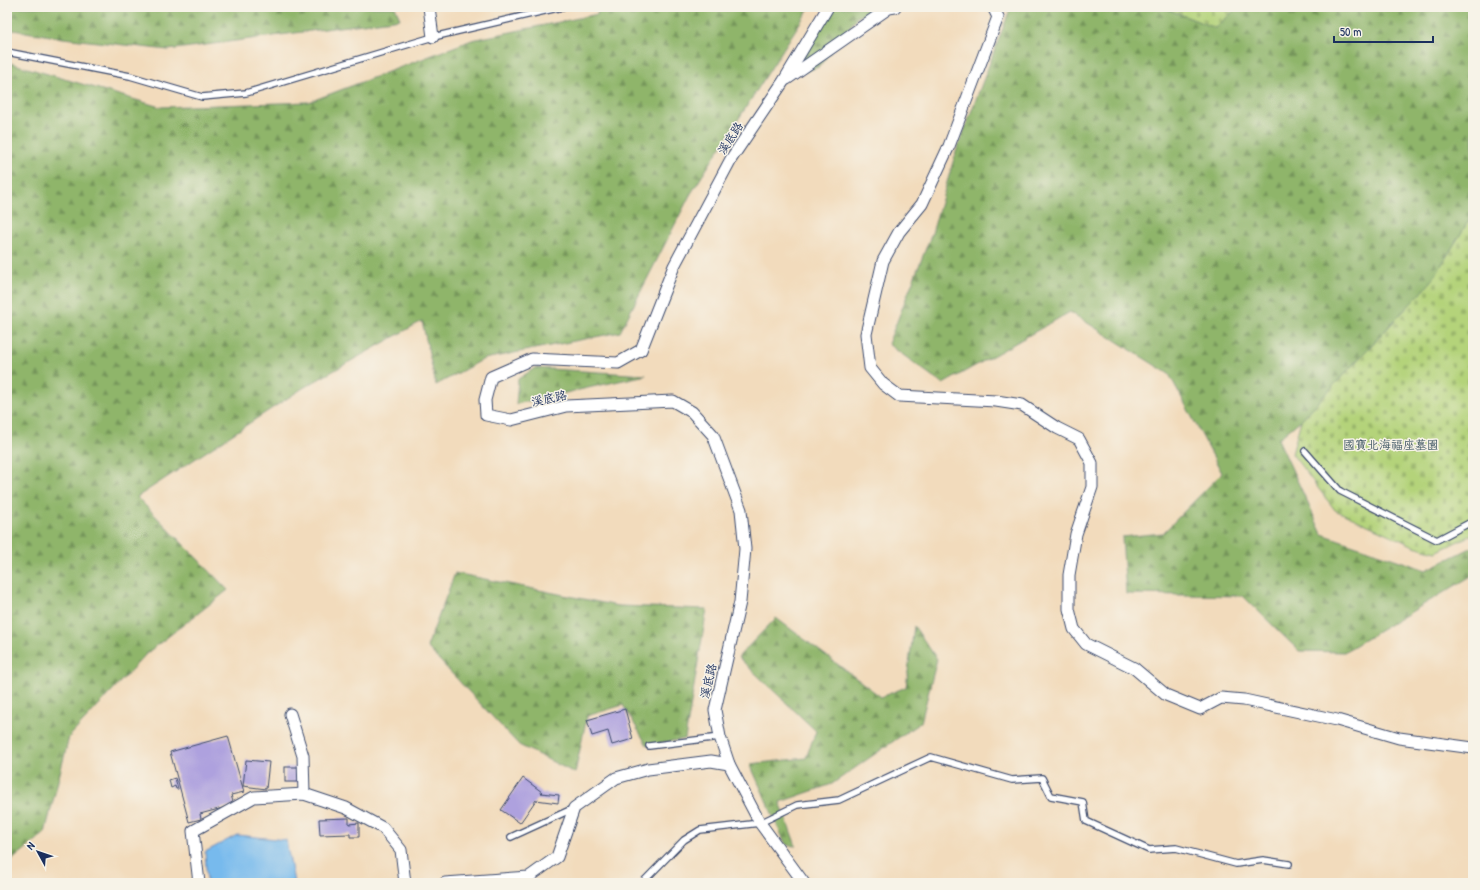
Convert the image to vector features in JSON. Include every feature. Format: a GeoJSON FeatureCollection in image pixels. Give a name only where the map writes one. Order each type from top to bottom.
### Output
{"type":"FeatureCollection","features":[{"type":"Feature","properties":{"kind":"street"},"geometry":{"type":"LineString","coordinates":[[429,7],[433,37]]}},
{"type":"Feature","properties":{"kind":"street","name":"溪底路"},"geometry":{"type":"LineString","coordinates":[[804,883],[760,823],[729,764],[720,736],[715,710],[740,602],[745,549],[741,510],[713,435],[692,412],[673,401],[566,406],[511,420],[486,415],[485,400],[491,377],[532,359],[618,364],[641,350],[674,266],[730,159],[783,82],[828,7]]}},
{"type":"Feature","properties":{"kind":"street"},"geometry":{"type":"LineString","coordinates":[[783,82],[889,8],[895,7]]}},
{"type":"Feature","properties":{"kind":"street"},"geometry":{"type":"LineString","coordinates":[[993,7],[998,17],[949,146],[922,204],[899,232],[883,261],[866,334],[870,368],[883,384],[899,396],[996,401],[1022,405],[1057,428],[1079,439],[1092,463],[1092,487],[1076,534],[1069,575],[1069,609],[1074,629],[1086,644],[1134,668],[1166,695],[1200,709],[1221,698],[1244,700],[1337,720],[1399,738],[1473,748]]}},
{"type":"Feature","properties":{"kind":"street"},"geometry":{"type":"LineString","coordinates":[[290,714],[303,756],[304,794]]}},
{"type":"Feature","properties":{"kind":"street"},"geometry":{"type":"LineString","coordinates":[[445,883],[529,877],[557,857],[574,808],[616,778],[648,769],[711,761],[729,764]]}},
{"type":"Feature","properties":{"kind":"street"},"geometry":{"type":"LineString","coordinates":[[199,883],[194,831],[254,797],[304,794],[346,808],[383,828],[401,850],[405,883]]}},
{"type":"Feature","properties":{"kind":"lane"},"geometry":{"type":"LineString","coordinates":[[7,52],[130,76],[202,97],[246,94],[433,37],[562,7]]}},
{"type":"Feature","properties":{"kind":"lane"},"geometry":{"type":"LineString","coordinates":[[1305,451],[1340,491],[1437,540],[1473,521]]}},
{"type":"Feature","properties":{"kind":"lane"},"geometry":{"type":"LineString","coordinates":[[648,746],[720,736]]}},
{"type":"Feature","properties":{"kind":"lane"},"geometry":{"type":"LineString","coordinates":[[642,883],[684,840],[700,830],[760,823],[797,805],[839,800],[931,757],[1012,780],[1042,778],[1051,796],[1084,802],[1086,821],[1149,850],[1176,848],[1236,864],[1263,860],[1290,864]]}},
{"type":"Feature","properties":{"kind":"lane"},"geometry":{"type":"LineString","coordinates":[[511,837],[574,808]]}},
{"type":"Feature","properties":{"kind":"green space"},"geometry":{"type":"Polygon","coordinates":[[[7,7],[395,7],[400,19],[168,50],[63,38],[7,29],[7,7]]]}},
{"type":"Feature","properties":{"kind":"green space"},"geometry":{"type":"Polygon","coordinates":[[[597,7],[810,7],[690,195],[620,332],[484,359],[436,385],[422,321],[303,388],[137,497],[228,590],[147,653],[69,737],[45,833],[7,864],[7,62],[160,107],[309,102],[472,40],[598,14],[597,7]]]}},
{"type":"Feature","properties":{"kind":"green space"},"geometry":{"type":"Polygon","coordinates":[[[831,7],[888,7],[858,16],[819,67],[790,76],[831,7]]]}},
{"type":"Feature","properties":{"kind":"green space"},"geometry":{"type":"Polygon","coordinates":[[[1011,7],[1162,7],[1215,28],[1238,7],[1473,7],[1473,214],[1431,282],[1301,420],[1278,439],[1322,534],[1426,570],[1473,547],[1473,575],[1344,652],[1299,651],[1243,596],[1126,594],[1122,537],[1163,533],[1222,473],[1169,374],[1070,312],[943,384],[888,344],[932,233],[956,152],[1011,7]]]}},
{"type":"Feature","properties":{"kind":"green space"},"geometry":{"type":"Polygon","coordinates":[[[1162,7],[1238,7],[1215,28],[1162,7]]]}},
{"type":"Feature","properties":{"kind":"green space","name":"國寶北海福座墓園"},"geometry":{"type":"Polygon","coordinates":[[[1473,214],[1473,534],[1436,552],[1414,546],[1335,510],[1292,454],[1301,420],[1431,282],[1473,214]]]}},
{"type":"Feature","properties":{"kind":"green space"},"geometry":{"type":"Polygon","coordinates":[[[535,368],[646,375],[516,404],[518,379],[535,368]]]}},
{"type":"Feature","properties":{"kind":"green space"},"geometry":{"type":"Polygon","coordinates":[[[455,573],[618,606],[707,609],[685,739],[647,745],[623,705],[587,716],[575,773],[519,745],[427,647],[455,573]]]}},
{"type":"Feature","properties":{"kind":"green space"},"geometry":{"type":"Polygon","coordinates":[[[776,618],[881,697],[906,687],[914,626],[937,659],[921,722],[832,784],[780,802],[796,846],[786,845],[750,764],[806,758],[816,731],[738,657],[776,618]]]}},
{"type":"Feature","properties":{"kind":"water"},"geometry":{"type":"Polygon","coordinates":[[[237,835],[286,840],[294,882],[207,883],[205,852],[237,835]]]}},
{"type":"Feature","properties":{"kind":"building"},"geometry":{"type":"Polygon","coordinates":[[[625,709],[633,739],[612,745],[608,731],[592,736],[587,720],[625,709]]]}},
{"type":"Feature","properties":{"kind":"building"},"geometry":{"type":"Polygon","coordinates":[[[228,736],[244,792],[231,795],[234,805],[200,814],[201,819],[189,822],[170,752],[228,736]]]}},
{"type":"Feature","properties":{"kind":"building"},"geometry":{"type":"Polygon","coordinates":[[[246,760],[269,762],[266,789],[243,786],[246,760]]]}},
{"type":"Feature","properties":{"kind":"building"},"geometry":{"type":"Polygon","coordinates":[[[285,767],[299,767],[299,782],[285,782],[285,767]]]}},
{"type":"Feature","properties":{"kind":"building"},"geometry":{"type":"Polygon","coordinates":[[[175,778],[178,789],[176,789],[175,786],[171,788],[169,780],[175,778]]]}},
{"type":"Feature","properties":{"kind":"building"},"geometry":{"type":"Polygon","coordinates":[[[523,778],[542,792],[541,793],[559,795],[558,803],[536,800],[520,823],[501,810],[523,778]]]}},
{"type":"Feature","properties":{"kind":"building"},"geometry":{"type":"Polygon","coordinates":[[[349,818],[349,824],[359,823],[359,837],[350,837],[350,834],[320,835],[319,819],[349,818]]]}}]}
